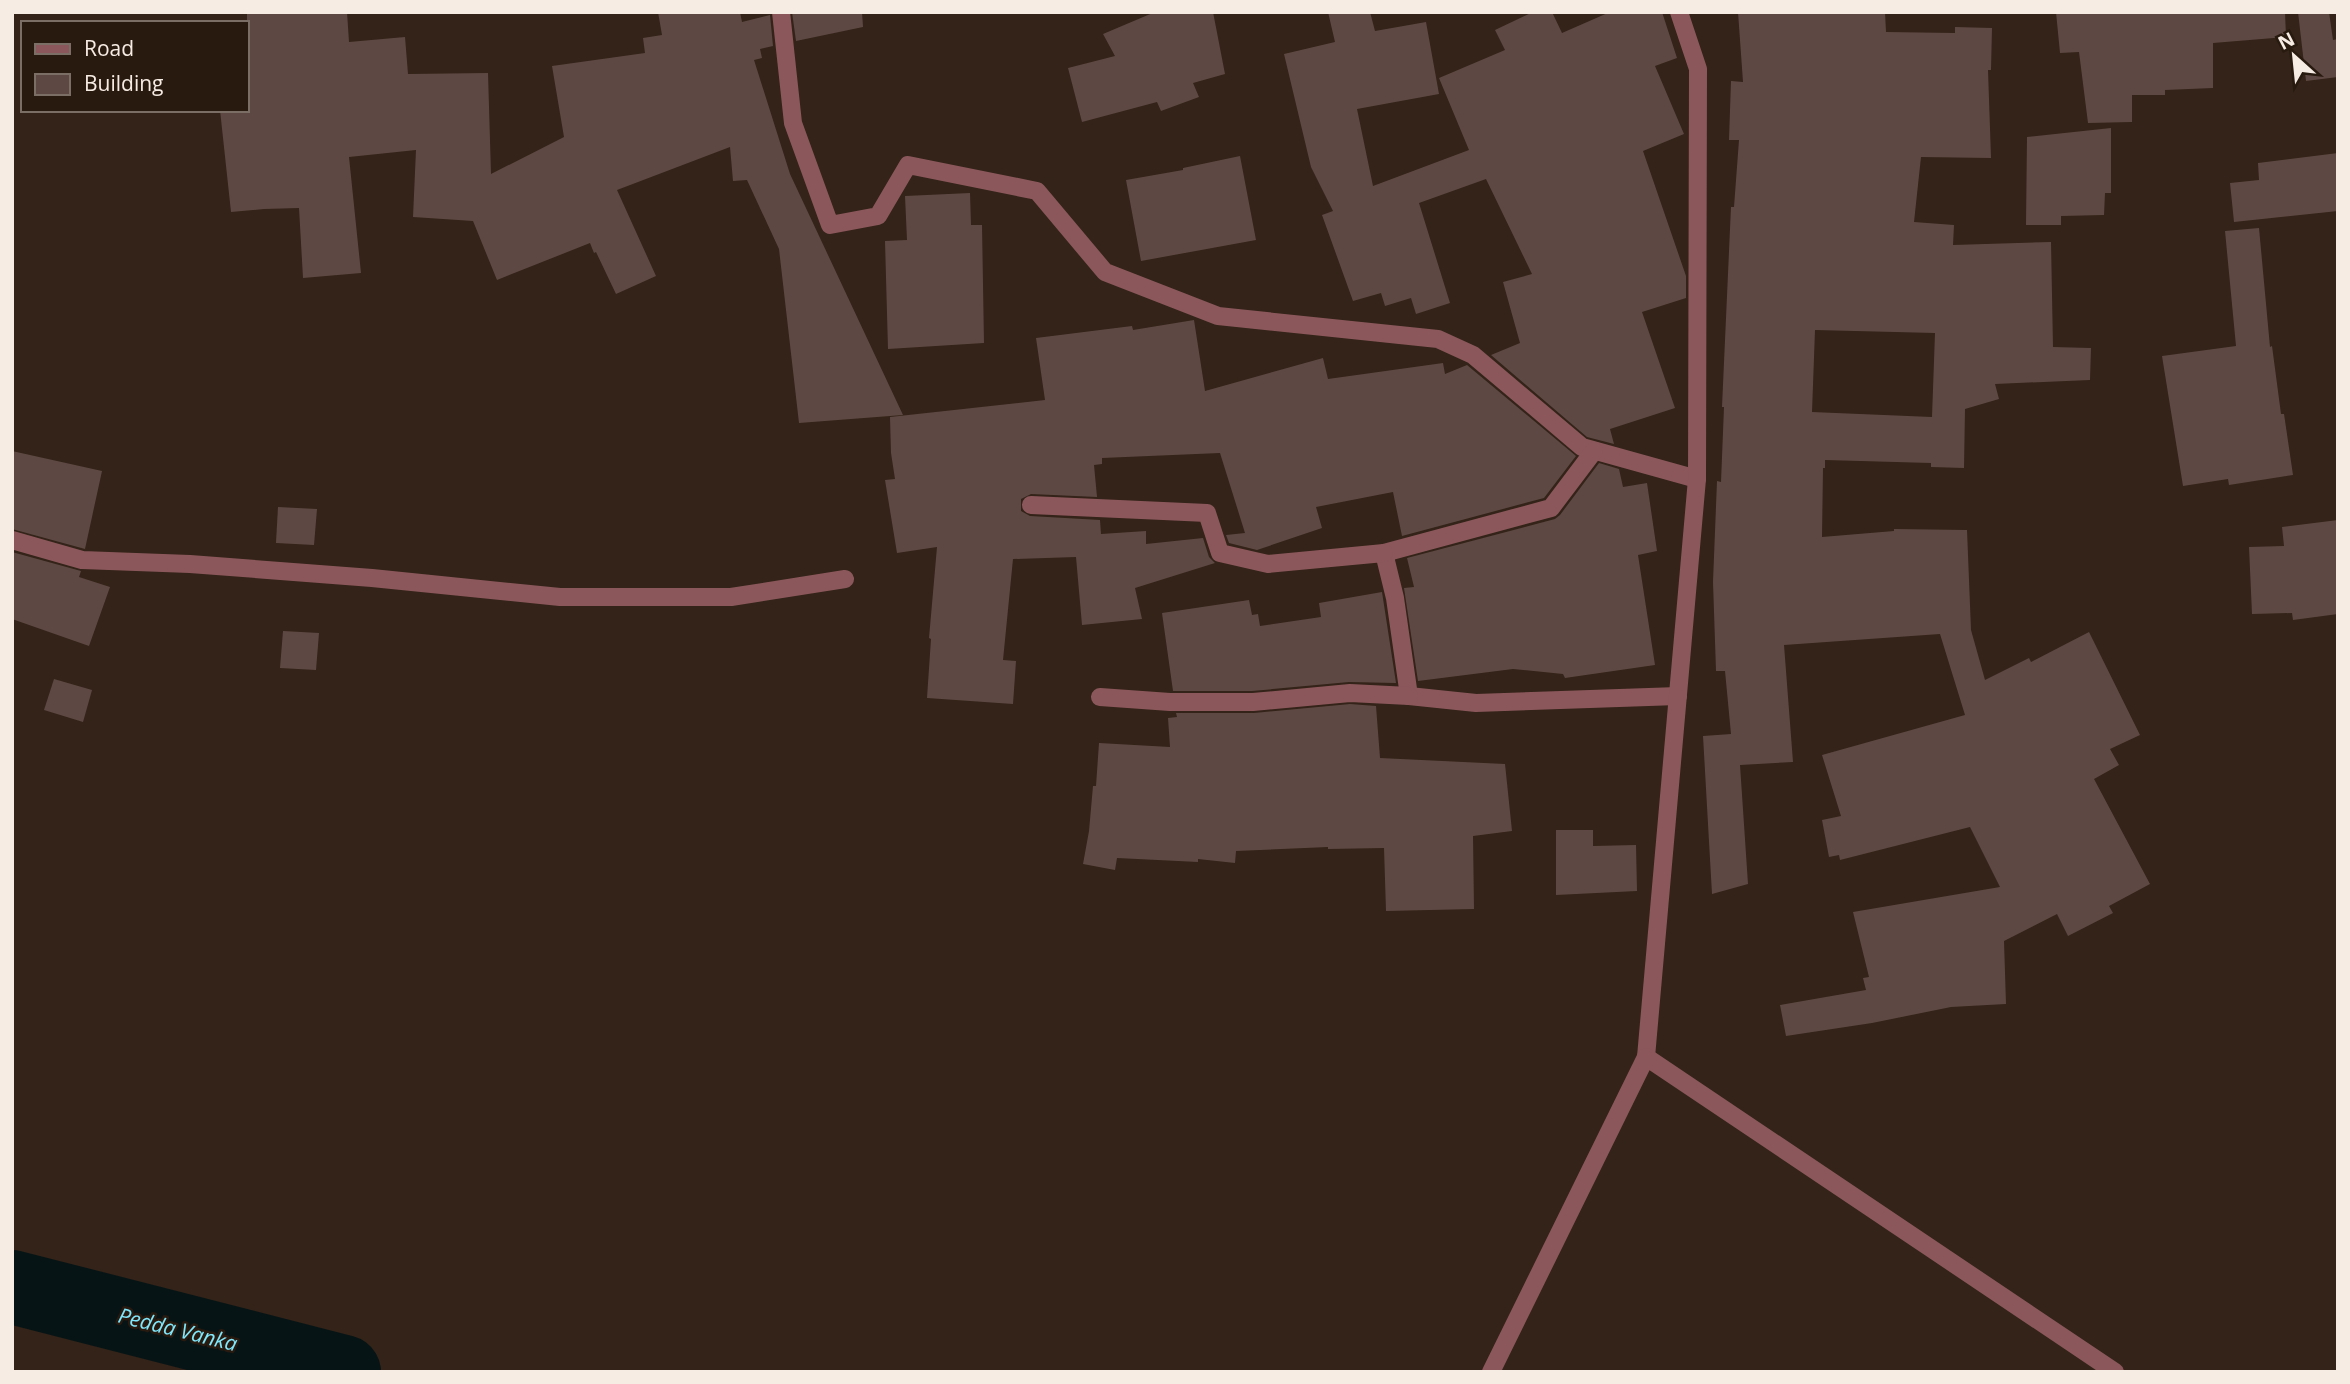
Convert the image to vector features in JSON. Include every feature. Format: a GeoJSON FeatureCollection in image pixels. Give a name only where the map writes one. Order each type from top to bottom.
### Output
{"type":"FeatureCollection","features":[{"type":"Feature","properties":{"kind":"street"},"geometry":{"type":"LineString","coordinates":[[781,12],[793,123],[830,225],[878,216],[908,165],[1037,191],[1105,272],[1218,316],[1438,339],[1474,355],[1582,447],[1697,480]]}},
{"type":"Feature","properties":{"kind":"street"},"geometry":{"type":"LineString","coordinates":[[1492,1372],[1646,1057],[1697,480],[1699,69],[1679,12]]}},
{"type":"Feature","properties":{"kind":"street"},"geometry":{"type":"LineString","coordinates":[[1031,505],[1207,513],[1220,553],[1268,564],[1384,553],[1550,508],[1594,451]]}},
{"type":"Feature","properties":{"kind":"street"},"geometry":{"type":"LineString","coordinates":[[12,540],[82,561],[190,564],[372,578],[560,597],[731,597],[845,579]]}},
{"type":"Feature","properties":{"kind":"street"},"geometry":{"type":"LineString","coordinates":[[1384,553],[1395,598],[1409,696]]}},
{"type":"Feature","properties":{"kind":"street"},"geometry":{"type":"LineString","coordinates":[[1100,697],[1170,702],[1253,702],[1350,693],[1476,703],[1678,696]]}},
{"type":"Feature","properties":{"kind":"street"},"geometry":{"type":"LineString","coordinates":[[1646,1057],[2115,1372]]}},
{"type":"Feature","properties":{"kind":"building"},"geometry":{"type":"Polygon","coordinates":[[[247,12],[347,12],[349,42],[405,37],[408,74],[488,73],[491,174],[564,137],[552,66],[645,53],[643,38],[662,35],[658,12],[740,12],[742,22],[770,15],[773,46],[760,49],[762,58],[754,60],[790,174],[903,415],[799,423],[779,249],[747,180],[733,181],[730,147],[617,190],[656,276],[616,294],[590,243],[497,280],[473,221],[413,217],[416,150],[349,157],[361,273],[303,278],[299,208],[231,212],[220,112],[248,112],[247,12]]]}},
{"type":"Feature","properties":{"kind":"building"},"geometry":{"type":"Polygon","coordinates":[[[792,12],[862,12],[863,27],[796,41],[792,12]]]}},
{"type":"Feature","properties":{"kind":"building"},"geometry":{"type":"Polygon","coordinates":[[[1155,12],[1213,12],[1225,74],[1193,83],[1199,97],[1161,111],[1157,102],[1082,122],[1068,68],[1115,56],[1103,34],[1155,12]]]}},
{"type":"Feature","properties":{"kind":"building"},"geometry":{"type":"Polygon","coordinates":[[[1328,12],[1370,12],[1375,31],[1426,22],[1439,94],[1357,109],[1373,186],[1469,150],[1439,78],[1505,50],[1495,30],[1533,12],[1552,12],[1562,33],[1610,12],[1662,12],[1677,58],[1655,66],[1684,134],[1643,151],[1686,276],[1686,298],[1642,312],[1675,408],[1610,429],[1614,444],[1587,437],[1491,355],[1520,343],[1503,282],[1532,274],[1486,179],[1419,203],[1450,303],[1416,314],[1411,298],[1385,306],[1381,293],[1353,301],[1322,215],[1333,211],[1311,167],[1284,54],[1335,42],[1328,12]]]}},
{"type":"Feature","properties":{"kind":"building"},"geometry":{"type":"Polygon","coordinates":[[[1738,12],[1885,12],[1886,32],[1955,33],[1955,27],[1992,28],[1991,70],[1988,70],[1991,158],[1921,157],[1914,222],[1954,225],[1953,245],[2051,242],[2053,347],[2091,348],[2090,380],[1995,384],[1999,399],[1965,409],[1964,468],[1931,467],[1931,463],[1825,460],[1823,468],[1822,537],[1894,529],[1967,530],[1971,630],[1985,680],[2029,658],[2031,662],[2089,632],[2140,735],[2110,749],[2119,765],[2094,779],[2150,884],[2109,906],[2113,913],[2068,936],[2057,914],[2004,941],[2006,1004],[1951,1007],[1786,1036],[1780,1005],[1866,990],[1863,978],[1869,977],[1853,912],[2000,887],[1970,827],[1840,860],[1839,855],[1829,857],[1822,820],[1841,816],[1822,755],[1965,715],[1940,634],[1784,645],[1793,762],[1740,765],[1748,884],[1712,894],[1703,736],[1731,734],[1725,671],[1716,671],[1713,582],[1717,481],[1721,482],[1731,207],[1734,207],[1739,140],[1729,140],[1731,81],[1743,82],[1738,12]],[[1815,330],[1812,412],[1932,417],[1935,333],[1815,330]]]}},
{"type":"Feature","properties":{"kind":"building"},"geometry":{"type":"Polygon","coordinates":[[[2056,12],[2285,12],[2286,37],[2213,43],[2213,88],[2165,90],[2165,95],[2132,95],[2132,122],[2088,123],[2079,52],[2060,53],[2056,12]]]}},
{"type":"Feature","properties":{"kind":"building"},"geometry":{"type":"Polygon","coordinates":[[[2298,12],[2329,12],[2333,40],[2338,39],[2338,77],[2306,81],[2298,12]]]}},
{"type":"Feature","properties":{"kind":"building"},"geometry":{"type":"Polygon","coordinates":[[[2111,128],[2111,193],[2105,193],[2104,215],[2061,216],[2061,225],[2026,225],[2027,137],[2111,128]]]}},
{"type":"Feature","properties":{"kind":"building"},"geometry":{"type":"Polygon","coordinates":[[[2338,153],[2338,211],[2234,222],[2230,183],[2259,180],[2258,163],[2338,153]]]}},
{"type":"Feature","properties":{"kind":"building"},"geometry":{"type":"Polygon","coordinates":[[[1240,156],[1256,240],[1141,261],[1126,180],[1240,156]]]}},
{"type":"Feature","properties":{"kind":"building"},"geometry":{"type":"Polygon","coordinates":[[[970,193],[971,225],[982,225],[984,343],[888,349],[885,241],[907,240],[905,196],[970,193]]]}},
{"type":"Feature","properties":{"kind":"building"},"geometry":{"type":"Polygon","coordinates":[[[2259,228],[2270,347],[2272,346],[2293,475],[2229,485],[2228,479],[2183,486],[2162,356],[2236,346],[2225,231],[2259,228]]]}},
{"type":"Feature","properties":{"kind":"building"},"geometry":{"type":"Polygon","coordinates":[[[1194,320],[1205,391],[1323,358],[1328,379],[1443,363],[1445,374],[1467,365],[1576,456],[1544,498],[1402,536],[1393,492],[1316,507],[1322,528],[1257,550],[1229,543],[1226,535],[1245,533],[1220,453],[1102,458],[1102,464],[1094,465],[1097,497],[1031,494],[1021,499],[1021,511],[1030,516],[1100,520],[1101,534],[1146,531],[1146,544],[1203,538],[1209,557],[1215,563],[1135,588],[1142,619],[1082,625],[1076,557],[1013,559],[1003,660],[1016,661],[1013,704],[927,698],[937,547],[897,553],[885,480],[895,479],[890,417],[1045,400],[1036,338],[1132,326],[1133,330],[1194,320]]]}},
{"type":"Feature","properties":{"kind":"building"},"geometry":{"type":"Polygon","coordinates":[[[12,451],[102,471],[85,549],[12,529],[12,451]]]}},
{"type":"Feature","properties":{"kind":"building"},"geometry":{"type":"Polygon","coordinates":[[[1599,463],[1619,469],[1623,487],[1647,483],[1657,551],[1638,555],[1655,665],[1565,678],[1563,674],[1513,669],[1418,681],[1404,588],[1414,587],[1407,558],[1555,519],[1599,463]]]}},
{"type":"Feature","properties":{"kind":"building"},"geometry":{"type":"Polygon","coordinates":[[[278,507],[317,509],[314,545],[276,543],[278,507]]]}},
{"type":"Feature","properties":{"kind":"building"},"geometry":{"type":"Polygon","coordinates":[[[2338,520],[2338,614],[2293,620],[2292,613],[2252,614],[2249,547],[2284,546],[2282,527],[2338,520]]]}},
{"type":"Feature","properties":{"kind":"building"},"geometry":{"type":"Polygon","coordinates":[[[12,552],[81,571],[79,577],[110,587],[89,646],[12,619],[12,552]]]}},
{"type":"Feature","properties":{"kind":"building"},"geometry":{"type":"Polygon","coordinates":[[[1382,592],[1396,683],[1349,682],[1252,691],[1173,691],[1162,613],[1249,600],[1252,615],[1258,614],[1260,626],[1321,617],[1319,603],[1382,592]]]}},
{"type":"Feature","properties":{"kind":"building"},"geometry":{"type":"Polygon","coordinates":[[[283,631],[319,633],[316,670],[280,668],[283,631]]]}},
{"type":"Feature","properties":{"kind":"building"},"geometry":{"type":"Polygon","coordinates":[[[54,679],[92,690],[83,722],[44,710],[54,679]]]}},
{"type":"Feature","properties":{"kind":"building"},"geometry":{"type":"Polygon","coordinates":[[[1350,704],[1376,706],[1380,758],[1505,764],[1512,831],[1473,836],[1474,909],[1386,911],[1384,848],[1328,847],[1236,851],[1235,863],[1198,859],[1198,862],[1117,858],[1115,870],[1083,864],[1093,786],[1096,786],[1099,743],[1170,747],[1168,718],[1177,717],[1176,713],[1254,713],[1350,704]]]}},
{"type":"Feature","properties":{"kind":"building"},"geometry":{"type":"Polygon","coordinates":[[[1556,830],[1593,830],[1593,846],[1636,845],[1637,891],[1556,895],[1556,830]]]}},
{"type":"Feature","properties":{"kind":"waterway","name":"Pedda Vanka"},"geometry":{"type":"LineString","coordinates":[[12,1287],[344,1372]]}}]}
